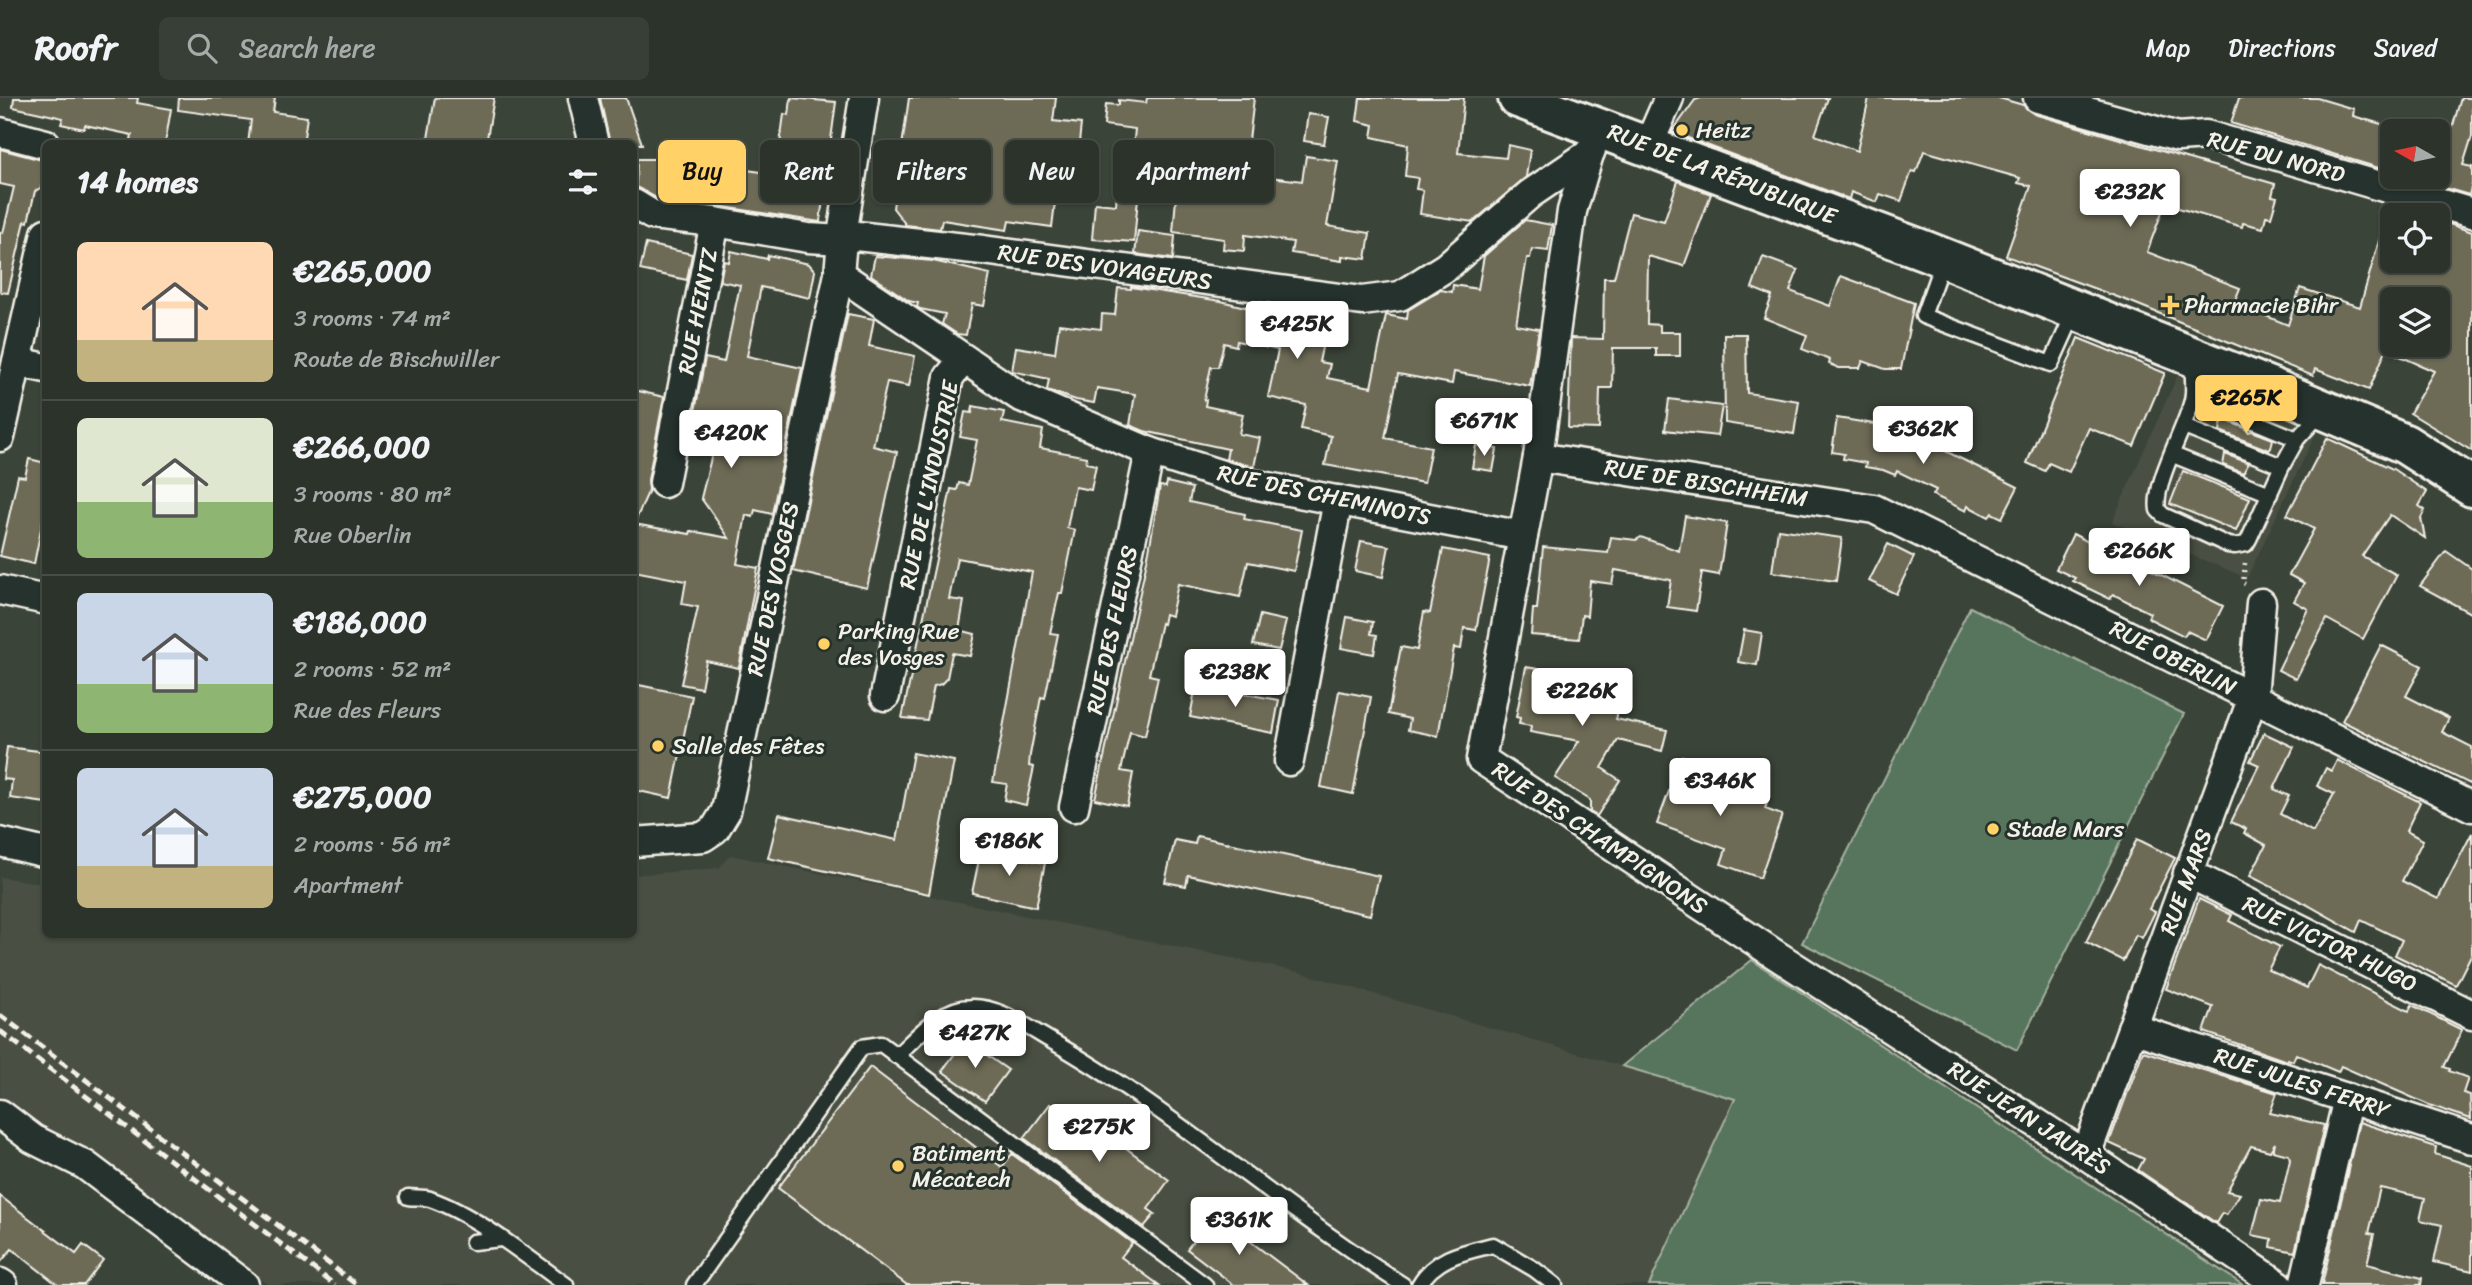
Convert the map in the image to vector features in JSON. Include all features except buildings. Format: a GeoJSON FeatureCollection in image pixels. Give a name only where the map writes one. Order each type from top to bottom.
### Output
{"type":"FeatureCollection","features":[{"type":"Feature","properties":{"kind":"main road","name":"RUE DE LA RÉPUBLIQUE"},"geometry":{"type":"LineString","coordinates":[[1518,98],[1595,142],[1648,146],[1935,255],[2324,409],[2405,444],[2472,487]]}},
{"type":"Feature","properties":{"kind":"street"},"geometry":{"type":"LineString","coordinates":[[583,98],[593,140]]}},
{"type":"Feature","properties":{"kind":"street","name":"RUE DES VOSGES"},"geometry":{"type":"LineString","coordinates":[[637,842],[703,837],[715,829],[726,811],[839,274],[864,98]]}},
{"type":"Feature","properties":{"kind":"street"},"geometry":{"type":"LineString","coordinates":[[1648,146],[1669,98]]}},
{"type":"Feature","properties":{"kind":"street","name":"RUE DU NORD"},"geometry":{"type":"LineString","coordinates":[[2038,98],[2178,137],[2206,135],[2472,213]]}},
{"type":"Feature","properties":{"kind":"street"},"geometry":{"type":"LineString","coordinates":[[0,132],[42,143]]}},
{"type":"Feature","properties":{"kind":"street","name":"RUE DES VOYAGEURS"},"geometry":{"type":"LineString","coordinates":[[637,206],[652,215],[715,222],[808,238],[842,240],[856,236],[983,250],[1362,302],[1400,296],[1446,267],[1595,142]]}},
{"type":"Feature","properties":{"kind":"street","name":"RUE DES CHAMPIGNONS"},"geometry":{"type":"LineString","coordinates":[[1595,142],[1572,211],[1538,457],[1480,758],[1776,955]]}},
{"type":"Feature","properties":{"kind":"street","name":"RUE HEINTZ"},"geometry":{"type":"LineString","coordinates":[[664,483],[715,222]]}},
{"type":"Feature","properties":{"kind":"street"},"geometry":{"type":"LineString","coordinates":[[0,436],[42,251]]}},
{"type":"Feature","properties":{"kind":"street","name":"RUE DES CHEMINOTS"},"geometry":{"type":"LineString","coordinates":[[839,274],[1019,396],[1150,452],[1247,482],[1523,536]]}},
{"type":"Feature","properties":{"kind":"street","name":"RUE DE L'INDUSTRIE"},"geometry":{"type":"LineString","coordinates":[[885,696],[948,377],[964,359]]}},
{"type":"Feature","properties":{"kind":"street"},"geometry":{"type":"LineString","coordinates":[[17,362],[42,367]]}},
{"type":"Feature","properties":{"kind":"street","name":"RUE DES FLEURS"},"geometry":{"type":"LineString","coordinates":[[1074,807],[1150,452]]}},
{"type":"Feature","properties":{"kind":"street","name":"RUE DE BISCHHEIM"},"geometry":{"type":"LineString","coordinates":[[1538,457],[1874,509]]}},
{"type":"Feature","properties":{"kind":"street"},"geometry":{"type":"LineString","coordinates":[[1289,761],[1338,500]]}},
{"type":"Feature","properties":{"kind":"street","name":"RUE OBERLIN"},"geometry":{"type":"LineString","coordinates":[[1874,509],[2472,807]]}},
{"type":"Feature","properties":{"kind":"street"},"geometry":{"type":"LineString","coordinates":[[0,590],[42,599]]}},
{"type":"Feature","properties":{"kind":"street","name":"RUE MARS"},"geometry":{"type":"LineString","coordinates":[[2086,1155],[2253,698],[2261,603]]}},
{"type":"Feature","properties":{"kind":"street"},"geometry":{"type":"LineString","coordinates":[[0,842],[42,852]]}},
{"type":"Feature","properties":{"kind":"street","name":"RUE VICTOR HUGO"},"geometry":{"type":"LineString","coordinates":[[2189,873],[2472,1015]]}},
{"type":"Feature","properties":{"kind":"street","name":"RUE JEAN JAURÈS"},"geometry":{"type":"LineString","coordinates":[[1776,955],[2086,1155],[2279,1285]]}},
{"type":"Feature","properties":{"kind":"street","name":"RUE JULES FERRY"},"geometry":{"type":"LineString","coordinates":[[2132,1028],[2472,1139]]}},
{"type":"Feature","properties":{"kind":"street"},"geometry":{"type":"LineString","coordinates":[[2304,1285],[2348,1098]]}},
{"type":"Feature","properties":{"kind":"street"},"geometry":{"type":"LineString","coordinates":[[0,1114],[33,1139],[85,1165],[244,1285]]}},
{"type":"Feature","properties":{"kind":"lane"},"geometry":{"type":"LineString","coordinates":[[1935,255],[1923,316],[2051,365],[2075,310]]}},
{"type":"Feature","properties":{"kind":"lane"},"geometry":{"type":"LineString","coordinates":[[2192,356],[2193,396],[2184,428],[2158,493],[2158,510],[2163,515],[2228,545],[2246,544],[2297,439],[2324,409]]}},
{"type":"Feature","properties":{"kind":"lane"},"geometry":{"type":"LineString","coordinates":[[2193,396],[2297,439]]}},
{"type":"Feature","properties":{"kind":"lane"},"geometry":{"type":"LineString","coordinates":[[2184,428],[2282,466]]}},
{"type":"Feature","properties":{"kind":"lane"},"geometry":{"type":"LineString","coordinates":[[2173,454],[2270,494]]}},
{"type":"Feature","properties":{"kind":"lane"},"geometry":{"type":"LineString","coordinates":[[896,1056],[938,1019],[960,1007],[983,1007],[1010,1017],[1069,1051],[1150,1105],[1354,1254],[1403,1285]]}},
{"type":"Feature","properties":{"kind":"lane"},"geometry":{"type":"LineString","coordinates":[[694,1285],[862,1047],[881,1044],[1205,1285]]}},
{"type":"Feature","properties":{"kind":"lane"},"geometry":{"type":"LineString","coordinates":[[408,1197],[428,1199],[465,1216],[566,1285]]}},
{"type":"Feature","properties":{"kind":"lane"},"geometry":{"type":"LineString","coordinates":[[472,1242],[501,1239]]}},
{"type":"Feature","properties":{"kind":"lane"},"geometry":{"type":"LineString","coordinates":[[1419,1285],[1425,1274],[1449,1256],[1493,1245],[1555,1285]]}},
{"type":"Feature","properties":{"kind":"shaded area"},"geometry":{"type":"Polygon","coordinates":[[[2179,372],[2317,431],[2247,578],[2112,522],[2179,372]]]}},
{"type":"Feature","properties":{"kind":"shaded area"},"geometry":{"type":"Polygon","coordinates":[[[730,855],[1299,972],[1735,1099],[1649,1285],[268,1285],[100,1159],[39,1125],[0,1095],[0,877],[42,884],[42,938],[637,938],[637,875],[719,868],[730,855]]]}},
{"type":"Feature","properties":{"kind":"green space","name":"Stade Mars"},"geometry":{"type":"Polygon","coordinates":[[[1970,607],[2184,714],[2017,1050],[1802,943],[1970,607]]]}},
{"type":"Feature","properties":{"kind":"green space"},"geometry":{"type":"Polygon","coordinates":[[[1752,960],[2243,1285],[1649,1285],[1735,1099],[1622,1066],[1752,960]]]}},
{"type":"Feature","properties":{"kind":"railway"},"geometry":{"type":"LineString","coordinates":[[0,1015],[357,1285]]}},
{"type":"Feature","properties":{"kind":"railway"},"geometry":{"type":"LineString","coordinates":[[0,1031],[335,1285]]}},
{"type":"Feature","properties":{"kind":"place","name":"Heitz"},"geometry":{"type":"Point","coordinates":[1682,130]}},
{"type":"Feature","properties":{"kind":"place","name":"Pharmacie Bihr"},"geometry":{"type":"Point","coordinates":[2170,305]}},
{"type":"Feature","properties":{"kind":"place","name":"Parking Rue des Vosges"},"geometry":{"type":"Point","coordinates":[824,644]}},
{"type":"Feature","properties":{"kind":"place","name":"Salle des Fêtes"},"geometry":{"type":"Point","coordinates":[658,746]}},
{"type":"Feature","properties":{"kind":"place","name":"Stade Mars"},"geometry":{"type":"Point","coordinates":[1993,829]}},
{"type":"Feature","properties":{"kind":"place","name":"Batiment Mécatech"},"geometry":{"type":"Point","coordinates":[898,1166]}}]}
